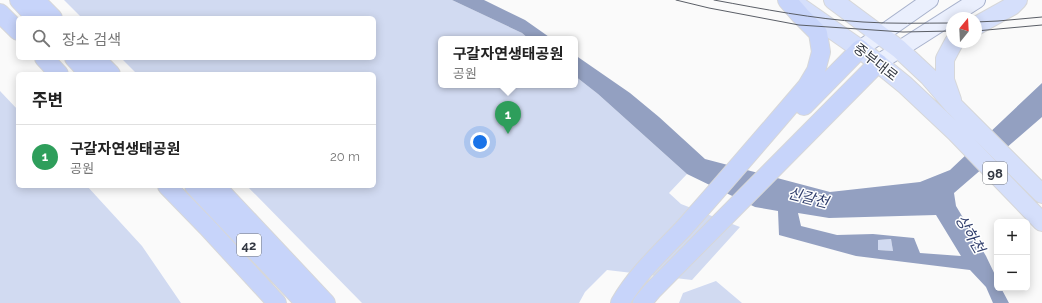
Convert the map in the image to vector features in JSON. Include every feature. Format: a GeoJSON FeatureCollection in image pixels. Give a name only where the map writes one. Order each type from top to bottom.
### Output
{"type":"FeatureCollection","features":[{"type":"Feature","properties":{"kind":"highway"},"geometry":{"type":"LineString","coordinates":[[19,0],[34,16]]}},
{"type":"Feature","properties":{"kind":"highway"},"geometry":{"type":"LineString","coordinates":[[35,0],[51,16]]}},
{"type":"Feature","properties":{"kind":"highway"},"geometry":{"type":"LineString","coordinates":[[623,298],[648,266],[807,86],[816,71],[821,50],[818,33],[800,16],[788,0]]}},
{"type":"Feature","properties":{"kind":"highway"},"geometry":{"type":"LineString","coordinates":[[0,13],[16,29]]}},
{"type":"Feature","properties":{"kind":"highway"},"geometry":{"type":"LineString","coordinates":[[682,229],[860,49]]}},
{"type":"Feature","properties":{"kind":"highway"},"geometry":{"type":"LineString","coordinates":[[46,60],[57,72]]}},
{"type":"Feature","properties":{"kind":"highway"},"geometry":{"type":"LineString","coordinates":[[76,60],[87,72]]}},
{"type":"Feature","properties":{"kind":"highway"},"geometry":{"type":"LineString","coordinates":[[97,60],[109,72]]}},
{"type":"Feature","properties":{"kind":"highway"},"geometry":{"type":"LineString","coordinates":[[647,297],[878,62]]}},
{"type":"Feature","properties":{"kind":"highway","name":"42"},"geometry":{"type":"LineString","coordinates":[[169,188],[277,303]]}},
{"type":"Feature","properties":{"kind":"highway","name":"42"},"geometry":{"type":"LineString","coordinates":[[196,188],[305,303]]}},
{"type":"Feature","properties":{"kind":"highway"},"geometry":{"type":"LineString","coordinates":[[218,188],[326,303]]}},
{"type":"Feature","properties":{"kind":"main road","name":"중부대로"},"geometry":{"type":"LineString","coordinates":[[788,0],[878,62],[956,133],[1038,217]]}},
{"type":"Feature","properties":{"kind":"main road","name":"중부대로"},"geometry":{"type":"LineString","coordinates":[[833,0],[899,49],[929,77],[954,106],[1042,194]]}},
{"type":"Feature","properties":{"kind":"main road"},"geometry":{"type":"LineString","coordinates":[[860,49],[930,0]]}},
{"type":"Feature","properties":{"kind":"main road"},"geometry":{"type":"LineString","coordinates":[[878,62],[977,0]]}},
{"type":"Feature","properties":{"kind":"main road"},"geometry":{"type":"LineString","coordinates":[[982,23],[1012,6],[1018,0]]}},
{"type":"Feature","properties":{"kind":"main road"},"geometry":{"type":"LineString","coordinates":[[951,48],[945,59],[945,80],[954,106]]}},
{"type":"Feature","properties":{"kind":"shaded area"},"geometry":{"type":"Polygon","coordinates":[[[64,0],[452,0],[526,36],[438,36],[438,88],[578,88],[578,78],[598,94],[687,174],[669,193],[681,204],[740,227],[692,280],[607,270],[585,292],[579,303],[362,303],[249,188],[376,188],[376,72],[135,72],[123,60],[376,60],[376,16],[80,16],[64,0]]]}},
{"type":"Feature","properties":{"kind":"shaded area"},"geometry":{"type":"Polygon","coordinates":[[[0,91],[16,108],[16,188],[89,188],[142,246],[181,303],[0,303],[0,91]]]}},
{"type":"Feature","properties":{"kind":"shaded area"},"geometry":{"type":"Polygon","coordinates":[[[891,239],[893,251],[878,250],[878,240],[891,239]]]}},
{"type":"Feature","properties":{"kind":"shaded area"},"geometry":{"type":"Polygon","coordinates":[[[716,281],[742,303],[679,303],[683,293],[716,281]]]}},
{"type":"Feature","properties":{"kind":"water"},"geometry":{"type":"Polygon","coordinates":[[[452,0],[484,0],[525,20],[548,36],[526,36],[452,0]]]}},
{"type":"Feature","properties":{"kind":"water"},"geometry":{"type":"Polygon","coordinates":[[[578,57],[630,93],[705,159],[830,192],[920,182],[950,170],[1042,83],[1042,117],[954,193],[956,206],[986,256],[994,273],[994,291],[1003,291],[1009,303],[993,303],[986,287],[970,270],[856,256],[779,235],[778,211],[755,207],[687,174],[598,94],[578,78],[578,57]],[[798,213],[801,226],[837,235],[873,234],[914,238],[920,253],[961,256],[936,215],[829,218],[798,213]],[[891,239],[878,240],[878,250],[893,251],[891,239]]]}},
{"type":"Feature","properties":{"kind":"tram line"},"geometry":{"type":"LineString","coordinates":[[676,0],[709,8],[799,25],[903,32],[946,31]]}},
{"type":"Feature","properties":{"kind":"tram line"},"geometry":{"type":"LineString","coordinates":[[714,0],[845,21],[885,23],[946,23]]}},
{"type":"Feature","properties":{"kind":"tram line"},"geometry":{"type":"LineString","coordinates":[[982,22],[1042,17]]}},
{"type":"Feature","properties":{"kind":"tram line"},"geometry":{"type":"LineString","coordinates":[[982,30],[1042,25]]}},
{"type":"Feature","properties":{"kind":"place","name":"구갈자연생태공원"},"geometry":{"type":"Point","coordinates":[508,134]}},
{"type":"Feature","properties":{"kind":"water label","name":"신갈천"},"geometry":{"type":"Point","coordinates":[808,198]}},
{"type":"Feature","properties":{"kind":"water label","name":"상하천"},"geometry":{"type":"Point","coordinates":[970,234]}}]}
